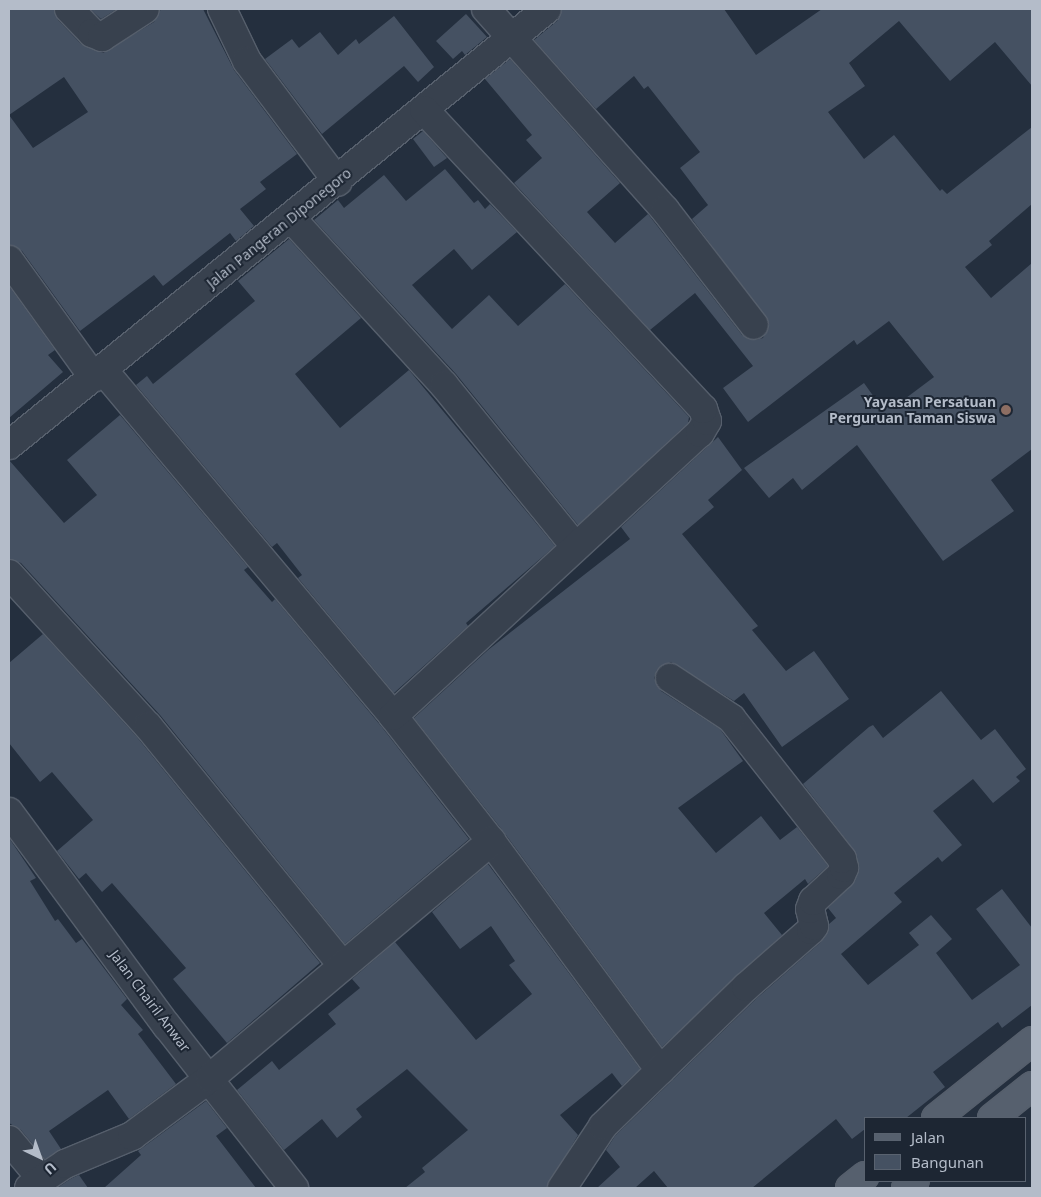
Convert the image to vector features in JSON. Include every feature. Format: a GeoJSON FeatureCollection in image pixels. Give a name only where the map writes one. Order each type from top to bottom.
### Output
{"type":"FeatureCollection","features":[{"type":"Feature","properties":{"kind":"main road"},"geometry":{"type":"LineString","coordinates":[[937,1117],[1032,1041]]}},
{"type":"Feature","properties":{"kind":"main road"},"geometry":{"type":"LineString","coordinates":[[993,1117],[1032,1086]]}},
{"type":"Feature","properties":{"kind":"main road"},"geometry":{"type":"LineString","coordinates":[[850,1188],[864,1177]]}},
{"type":"Feature","properties":{"kind":"street"},"geometry":{"type":"LineString","coordinates":[[69,9],[92,33],[102,37],[145,9]]}},
{"type":"Feature","properties":{"kind":"street"},"geometry":{"type":"LineString","coordinates":[[222,9],[248,61],[338,182]]}},
{"type":"Feature","properties":{"kind":"street"},"geometry":{"type":"LineString","coordinates":[[486,9],[665,210],[754,326]]}},
{"type":"Feature","properties":{"kind":"street","name":"Jalan Pangeran Diponegoro"},"geometry":{"type":"LineString","coordinates":[[9,445],[338,182],[547,9]]}},
{"type":"Feature","properties":{"kind":"street"},"geometry":{"type":"LineString","coordinates":[[393,716],[575,546],[700,433],[707,421],[703,409],[424,110]]}},
{"type":"Feature","properties":{"kind":"street"},"geometry":{"type":"LineString","coordinates":[[291,218],[444,384],[575,546]]}},
{"type":"Feature","properties":{"kind":"street"},"geometry":{"type":"LineString","coordinates":[[9,260],[99,374],[393,716],[491,841],[660,1070]]}},
{"type":"Feature","properties":{"kind":"street"},"geometry":{"type":"LineString","coordinates":[[9,574],[148,726],[343,966]]}},
{"type":"Feature","properties":{"kind":"street"},"geometry":{"type":"LineString","coordinates":[[562,1188],[603,1126],[660,1070],[811,930],[814,926],[810,909],[812,901],[841,875],[844,868],[842,859],[731,718],[670,678]]}},
{"type":"Feature","properties":{"kind":"street","name":"Jalan Chairil Anwar"},"geometry":{"type":"LineString","coordinates":[[9,812],[167,1026],[210,1078],[294,1188]]}},
{"type":"Feature","properties":{"kind":"street"},"geometry":{"type":"LineString","coordinates":[[9,1140],[35,1183],[65,1164],[132,1136],[210,1078],[491,841]]}},
{"type":"Feature","properties":{"kind":"building"},"geometry":{"type":"Polygon","coordinates":[[[9,9],[54,9],[58,20],[81,44],[103,53],[154,22],[161,9],[203,9],[234,70],[297,154],[260,182],[266,189],[240,209],[254,226],[236,241],[230,233],[163,286],[154,275],[80,331],[22,251],[9,245],[9,9]],[[64,77],[9,115],[33,148],[88,112],[64,77]]]}},
{"type":"Feature","properties":{"kind":"building"},"geometry":{"type":"Polygon","coordinates":[[[90,9],[117,9],[101,19],[90,9]]]}},
{"type":"Feature","properties":{"kind":"building"},"geometry":{"type":"Polygon","coordinates":[[[562,9],[724,9],[756,55],[822,9],[1032,9],[1032,86],[995,42],[950,81],[899,21],[849,63],[865,86],[828,112],[864,159],[894,135],[940,191],[942,189],[947,194],[1032,127],[1032,204],[989,241],[992,245],[965,267],[991,298],[1032,263],[1032,449],[991,480],[1014,511],[943,561],[857,445],[802,490],[793,478],[769,498],[744,468],[864,383],[879,404],[888,398],[894,407],[934,377],[889,321],[857,345],[854,340],[748,422],[723,388],[753,366],[695,293],[650,330],[514,183],[542,158],[526,140],[532,135],[485,79],[510,59],[620,183],[587,212],[615,243],[648,214],[742,335],[756,340],[763,338],[769,323],[692,219],[708,205],[680,168],[700,152],[648,86],[644,89],[634,76],[596,109],[534,40],[557,21],[562,9]]]}},
{"type":"Feature","properties":{"kind":"building"},"geometry":{"type":"Polygon","coordinates":[[[466,14],[487,37],[465,55],[462,51],[453,59],[436,41],[466,14]]]}},
{"type":"Feature","properties":{"kind":"building"},"geometry":{"type":"Polygon","coordinates":[[[394,16],[434,67],[418,82],[404,66],[322,134],[265,59],[292,39],[299,48],[320,32],[338,55],[356,39],[359,44],[394,16]]]}},
{"type":"Feature","properties":{"kind":"building"},"geometry":{"type":"Polygon","coordinates":[[[423,131],[447,158],[434,167],[413,139],[423,131]]]}},
{"type":"Feature","properties":{"kind":"building"},"geometry":{"type":"Polygon","coordinates":[[[445,169],[474,203],[478,200],[485,209],[490,204],[517,232],[472,270],[454,249],[412,285],[452,329],[489,295],[518,326],[565,284],[689,417],[688,423],[578,525],[456,374],[314,220],[338,200],[344,208],[384,175],[406,201],[445,169]]]}},
{"type":"Feature","properties":{"kind":"building"},"geometry":{"type":"Polygon","coordinates":[[[289,239],[361,318],[295,374],[340,428],[409,370],[555,546],[466,623],[468,626],[394,693],[298,578],[302,575],[277,543],[272,547],[136,385],[147,376],[153,384],[255,301],[238,281],[289,239]]]}},
{"type":"Feature","properties":{"kind":"building"},"geometry":{"type":"Polygon","coordinates":[[[9,286],[55,350],[48,355],[63,372],[9,418],[9,286]]]}},
{"type":"Feature","properties":{"kind":"building"},"geometry":{"type":"Polygon","coordinates":[[[120,415],[248,567],[244,570],[272,602],[275,599],[381,726],[469,839],[345,944],[160,715],[21,563],[9,559],[9,460],[64,523],[97,495],[67,460],[120,415]]]}},
{"type":"Feature","properties":{"kind":"building"},"geometry":{"type":"Polygon","coordinates":[[[718,437],[742,470],[708,500],[714,507],[682,534],[758,626],[752,630],[786,671],[814,651],[849,699],[782,747],[744,693],[734,701],[671,662],[657,670],[654,678],[661,691],[720,729],[743,761],[678,808],[716,853],[761,816],[780,840],[797,827],[828,866],[808,884],[805,879],[764,913],[782,935],[662,1047],[503,831],[414,718],[488,650],[630,539],[621,527],[718,437]]]}},
{"type":"Feature","properties":{"kind":"building"},"geometry":{"type":"Polygon","coordinates":[[[43,634],[136,736],[320,963],[227,1043],[173,979],[186,968],[112,883],[102,892],[86,873],[79,879],[57,851],[93,820],[52,772],[40,782],[9,743],[9,663],[43,634]]]}},
{"type":"Feature","properties":{"kind":"building"},"geometry":{"type":"Polygon","coordinates":[[[941,691],[981,740],[995,729],[1026,769],[1016,777],[1020,781],[993,803],[973,779],[933,811],[962,845],[942,862],[938,857],[894,893],[902,902],[841,954],[868,985],[919,945],[909,933],[931,915],[952,939],[936,953],[972,1000],[1020,965],[976,909],[1002,889],[1032,928],[1032,1005],[1002,1028],[998,1022],[933,1072],[945,1087],[907,1117],[864,1117],[864,1130],[852,1139],[836,1119],[752,1188],[668,1188],[654,1171],[635,1188],[597,1188],[620,1167],[606,1150],[615,1136],[757,998],[821,942],[829,924],[836,918],[828,908],[855,881],[859,865],[854,850],[803,784],[869,727],[873,725],[883,738],[941,691]]]}},
{"type":"Feature","properties":{"kind":"building"},"geometry":{"type":"Polygon","coordinates":[[[9,838],[36,878],[30,881],[55,921],[58,919],[76,943],[82,939],[127,999],[121,1005],[143,1030],[138,1034],[176,1084],[129,1119],[108,1090],[49,1131],[61,1149],[45,1159],[21,1130],[9,1123],[9,838]]]}},
{"type":"Feature","properties":{"kind":"building"},"geometry":{"type":"Polygon","coordinates":[[[488,864],[640,1069],[622,1086],[612,1073],[560,1115],[578,1135],[547,1188],[405,1188],[425,1172],[422,1168],[468,1130],[407,1069],[356,1109],[362,1117],[337,1138],[322,1119],[284,1150],[237,1090],[272,1061],[279,1070],[336,1024],[328,1014],[360,988],[352,979],[395,942],[476,1040],[532,994],[509,965],[515,961],[491,926],[460,949],[432,912],[488,864]]]}},
{"type":"Feature","properties":{"kind":"building"},"geometry":{"type":"Polygon","coordinates":[[[206,1101],[227,1128],[216,1136],[256,1188],[104,1188],[141,1155],[138,1151],[206,1101]]]}},
{"type":"Feature","properties":{"kind":"building"},"geometry":{"type":"Polygon","coordinates":[[[79,1175],[88,1188],[57,1188],[72,1178],[79,1175]]]}},
{"type":"Feature","properties":{"kind":"place","name":"Yayasan Persatuan Perguruan Taman Siswa"},"geometry":{"type":"Point","coordinates":[1006,410]}}]}
